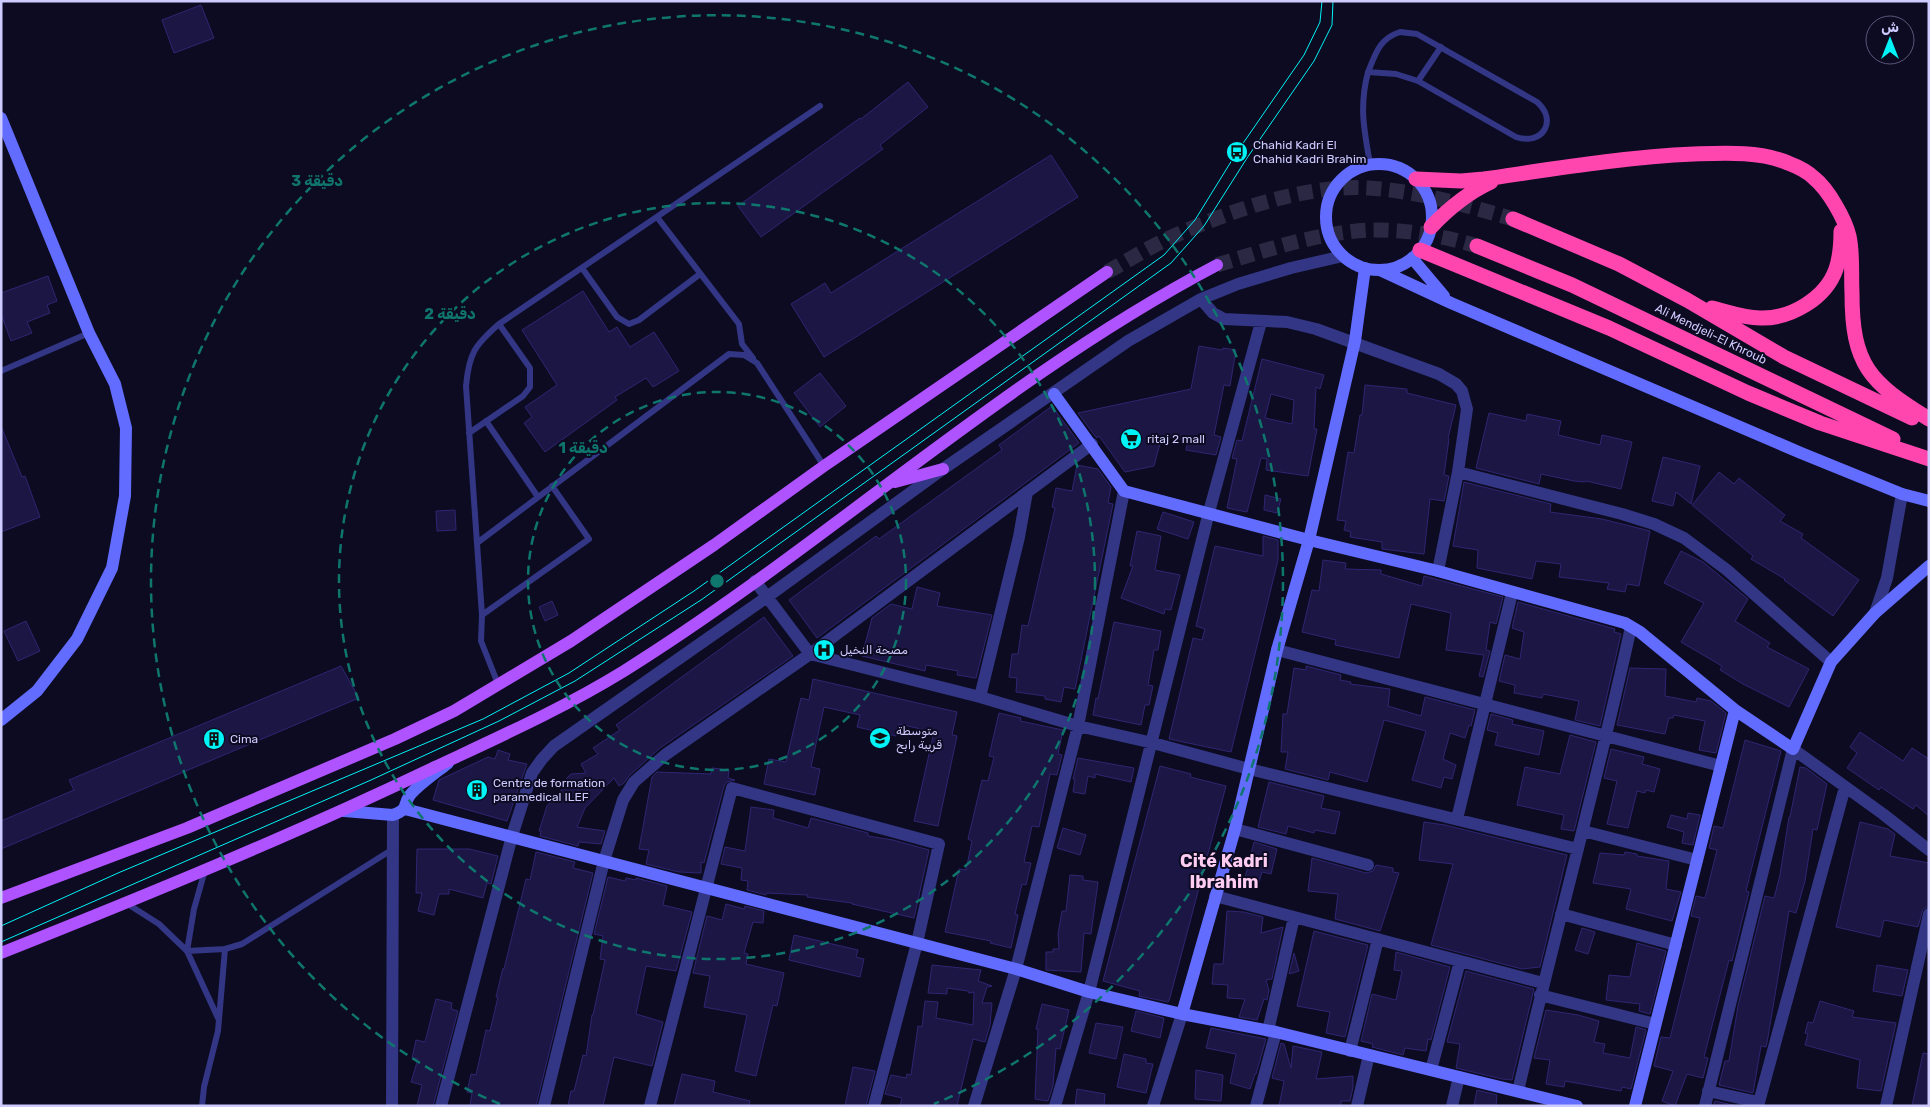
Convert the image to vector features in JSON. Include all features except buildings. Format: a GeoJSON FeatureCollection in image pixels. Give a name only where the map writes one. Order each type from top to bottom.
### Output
{"type":"FeatureCollection","features":[{"type":"Feature","properties":{"kind":"highway"},"geometry":{"type":"LineString","coordinates":[[1416,178],[1461,181],[1664,156],[1718,153],[1758,155],[1787,162],[1814,178],[1832,199],[1849,235],[1854,334],[1858,351],[1866,367],[1878,383],[1904,404],[1929,419]]}},
{"type":"Feature","properties":{"kind":"highway"},"geometry":{"type":"LineString","coordinates":[[1431,228],[1452,206],[1465,196],[1492,181],[1506,176]]}},
{"type":"Feature","properties":{"kind":"highway","name":"Ali Mendjeli-El Khroub"},"geometry":{"type":"LineString","coordinates":[[1513,219],[1619,264],[1686,300],[1784,357],[1929,426]]}},
{"type":"Feature","properties":{"kind":"highway"},"geometry":{"type":"LineString","coordinates":[[1686,300],[1734,314],[1761,318],[1784,315],[1806,306],[1821,293],[1836,270],[1841,247],[1842,219]]}},
{"type":"Feature","properties":{"kind":"highway","name":"Ali Mendjeli-El Khroub"},"geometry":{"type":"LineString","coordinates":[[1478,246],[1607,301],[1929,458]]}},
{"type":"Feature","properties":{"kind":"highway"},"geometry":{"type":"LineString","coordinates":[[1416,254],[1609,328],[1748,393],[1820,423],[1929,458]]}},
{"type":"Feature","properties":{"kind":"main road"},"geometry":{"type":"LineString","coordinates":[[1,954],[344,811],[528,724],[622,672],[755,581],[1034,377],[1164,292],[1217,265]]}},
{"type":"Feature","properties":{"kind":"main road"},"geometry":{"type":"LineString","coordinates":[[1,898],[187,828],[395,739],[454,711],[572,641],[714,545],[824,466],[1107,272]]}},
{"type":"Feature","properties":{"kind":"main road"},"geometry":{"type":"LineString","coordinates":[[888,484],[944,469]]}},
{"type":"Feature","properties":{"kind":"street"},"geometry":{"type":"LineString","coordinates":[[1,118],[89,333],[115,384],[126,428],[125,496],[112,568],[77,639],[37,691],[1,720]]}},
{"type":"Feature","properties":{"kind":"street"},"geometry":{"type":"LineString","coordinates":[[1380,270],[1402,264],[1416,254],[1427,240],[1431,228],[1431,210],[1426,193],[1416,178],[1402,169],[1387,164],[1370,164],[1354,170],[1340,180],[1331,194],[1326,210],[1327,227],[1333,243],[1343,256],[1354,263],[1366,268],[1380,270],[1451,303],[1801,453],[1902,494],[1929,501]]}},
{"type":"Feature","properties":{"kind":"street"},"geometry":{"type":"LineString","coordinates":[[1416,254],[1430,282],[1451,303]]}},
{"type":"Feature","properties":{"kind":"street"},"geometry":{"type":"LineString","coordinates":[[441,1106],[512,836],[532,774],[542,758],[554,746],[1128,341],[1201,299],[1238,284],[1291,268],[1343,256]]}},
{"type":"Feature","properties":{"kind":"street"},"geometry":{"type":"LineString","coordinates":[[1153,1106],[1182,1014],[1235,829],[1277,650],[1309,540],[1355,341],[1366,268]]}},
{"type":"Feature","properties":{"kind":"street"},"geometry":{"type":"LineString","coordinates":[[1201,299],[1213,313],[1224,319],[1287,322],[1316,329],[1355,341],[1448,378],[1456,384],[1462,391],[1467,410],[1458,472],[1438,571]]}},
{"type":"Feature","properties":{"kind":"street"},"geometry":{"type":"LineString","coordinates":[[1054,1106],[1089,992],[1209,512],[1261,322]]}},
{"type":"Feature","properties":{"kind":"street"},"geometry":{"type":"LineString","coordinates":[[1054,394],[1092,444],[1124,491],[1309,540],[1438,571],[1617,621],[1631,627],[1640,632],[1735,710],[1793,749],[1929,850]]}},
{"type":"Feature","properties":{"kind":"street"},"geometry":{"type":"LineString","coordinates":[[544,1106],[604,861],[624,800],[634,782],[665,755],[810,654],[1092,444]]}},
{"type":"Feature","properties":{"kind":"street"},"geometry":{"type":"LineString","coordinates":[[1458,472],[1622,514],[1654,524],[1676,535],[1727,570],[1831,662]]}},
{"type":"Feature","properties":{"kind":"street"},"geometry":{"type":"LineString","coordinates":[[974,1106],[1016,969],[1078,726],[1124,491]]}},
{"type":"Feature","properties":{"kind":"street"},"geometry":{"type":"LineString","coordinates":[[980,697],[1028,492]]}},
{"type":"Feature","properties":{"kind":"street"},"geometry":{"type":"LineString","coordinates":[[1875,613],[1886,578],[1902,494]]}},
{"type":"Feature","properties":{"kind":"street"},"geometry":{"type":"LineString","coordinates":[[1705,1106],[1793,749],[1831,662],[1875,613],[1929,566]]}},
{"type":"Feature","properties":{"kind":"street"},"geometry":{"type":"LineString","coordinates":[[755,581],[810,654],[980,697],[1078,726],[1578,849]]}},
{"type":"Feature","properties":{"kind":"street"},"geometry":{"type":"LineString","coordinates":[[1457,818],[1512,593]]}},
{"type":"Feature","properties":{"kind":"street"},"geometry":{"type":"LineString","coordinates":[[1518,1091],[1607,735],[1631,627]]}},
{"type":"Feature","properties":{"kind":"street"},"geometry":{"type":"LineString","coordinates":[[1277,650],[1721,766]]}},
{"type":"Feature","properties":{"kind":"street"},"geometry":{"type":"LineString","coordinates":[[1634,1106],[1735,710]]}},
{"type":"Feature","properties":{"kind":"street"},"geometry":{"type":"LineString","coordinates":[[344,811],[393,815],[405,808],[410,796],[453,759]]}},
{"type":"Feature","properties":{"kind":"street"},"geometry":{"type":"LineString","coordinates":[[1708,1091],[1758,1104],[1845,787]]}},
{"type":"Feature","properties":{"kind":"street"},"geometry":{"type":"LineString","coordinates":[[650,1106],[732,788],[939,844],[917,943],[874,1106]]}},
{"type":"Feature","properties":{"kind":"street"},"geometry":{"type":"LineString","coordinates":[[405,808],[1016,969],[1089,992],[1350,1050],[1518,1091],[1540,1101],[1577,1106]]}},
{"type":"Feature","properties":{"kind":"street"},"geometry":{"type":"LineString","coordinates":[[392,1106],[393,815]]}},
{"type":"Feature","properties":{"kind":"street"},"geometry":{"type":"LineString","coordinates":[[1235,829],[1368,865]]}},
{"type":"Feature","properties":{"kind":"street"},"geometry":{"type":"LineString","coordinates":[[1583,831],[1697,860]]}},
{"type":"Feature","properties":{"kind":"street"},"geometry":{"type":"LineString","coordinates":[[1215,896],[1460,961],[1655,1024]]}},
{"type":"Feature","properties":{"kind":"street"},"geometry":{"type":"LineString","coordinates":[[1561,914],[1676,945]]}},
{"type":"Feature","properties":{"kind":"street"},"geometry":{"type":"LineString","coordinates":[[1886,1106],[1929,914]]}},
{"type":"Feature","properties":{"kind":"street"},"geometry":{"type":"LineString","coordinates":[[1256,1106],[1294,917]]}},
{"type":"Feature","properties":{"kind":"street"},"geometry":{"type":"LineString","coordinates":[[1350,1050],[1378,939]]}},
{"type":"Feature","properties":{"kind":"street"},"geometry":{"type":"LineString","coordinates":[[1431,1070],[1460,961]]}},
{"type":"Feature","properties":{"kind":"street"},"geometry":{"type":"LineString","coordinates":[[1357,1106],[1369,1055]]}},
{"type":"Feature","properties":{"kind":"street"},"geometry":{"type":"LineString","coordinates":[[1452,1106],[1459,1077]]}},
{"type":"Feature","properties":{"kind":"lane"},"geometry":{"type":"LineString","coordinates":[[1368,72],[1396,74],[1418,81],[1516,137],[1525,140],[1534,138],[1542,133],[1547,125],[1547,116],[1544,108],[1537,102],[1417,34],[1409,32],[1391,35],[1378,47],[1368,72],[1363,92],[1362,104],[1370,164]]}},
{"type":"Feature","properties":{"kind":"lane"},"geometry":{"type":"LineString","coordinates":[[1418,81],[1441,47]]}},
{"type":"Feature","properties":{"kind":"lane"},"geometry":{"type":"LineString","coordinates":[[498,684],[481,641],[482,615],[466,386],[468,363],[480,341],[499,324],[820,106]]}},
{"type":"Feature","properties":{"kind":"lane"},"geometry":{"type":"LineString","coordinates":[[657,217],[739,324],[742,344],[757,363],[824,466]]}},
{"type":"Feature","properties":{"kind":"lane"},"geometry":{"type":"LineString","coordinates":[[582,268],[617,317],[628,324],[639,320],[700,274]]}},
{"type":"Feature","properties":{"kind":"lane"},"geometry":{"type":"LineString","coordinates":[[469,433],[523,396],[530,388],[530,368],[499,324]]}},
{"type":"Feature","properties":{"kind":"lane"},"geometry":{"type":"LineString","coordinates":[[1,372],[89,333]]}},
{"type":"Feature","properties":{"kind":"lane"},"geometry":{"type":"LineString","coordinates":[[477,543],[729,354],[744,355],[757,363]]}},
{"type":"Feature","properties":{"kind":"lane"},"geometry":{"type":"LineString","coordinates":[[486,421],[538,497]]}},
{"type":"Feature","properties":{"kind":"lane"},"geometry":{"type":"LineString","coordinates":[[482,615],[589,539],[552,486]]}},
{"type":"Feature","properties":{"kind":"lane"},"geometry":{"type":"LineString","coordinates":[[187,951],[225,949],[249,940],[392,849]]}},
{"type":"Feature","properties":{"kind":"lane"},"geometry":{"type":"LineString","coordinates":[[187,951],[194,909],[206,870]]}},
{"type":"Feature","properties":{"kind":"lane"},"geometry":{"type":"LineString","coordinates":[[1,893],[26,888]]}},
{"type":"Feature","properties":{"kind":"lane"},"geometry":{"type":"LineString","coordinates":[[126,903],[159,924],[187,951],[219,1019]]}},
{"type":"Feature","properties":{"kind":"lane"},"geometry":{"type":"LineString","coordinates":[[202,1106],[204,1087],[216,1043],[225,949]]}},
{"type":"Feature","properties":{"kind":"tunnel"},"geometry":{"type":"LineString","coordinates":[[1107,272],[1165,240],[1219,217],[1269,201],[1320,190],[1368,188],[1405,192],[1513,219]]}},
{"type":"Feature","properties":{"kind":"tunnel"},"geometry":{"type":"LineString","coordinates":[[1217,265],[1311,238],[1369,230],[1424,234],[1477,246]]}},
{"type":"Feature","properties":{"kind":"tram line"},"geometry":{"type":"LineString","coordinates":[[1,926],[118,873],[483,719],[569,673],[694,591],[1164,255],[1195,220],[1237,152],[1304,55],[1320,22],[1322,1]]}},
{"type":"Feature","properties":{"kind":"tram line"},"geometry":{"type":"LineString","coordinates":[[1,942],[371,780],[499,721],[575,681],[701,600],[1171,263],[1204,226],[1247,158],[1314,61],[1332,25],[1333,1]]}},
{"type":"Feature","properties":{"kind":"place","name":"Chahid Kadri El Chahid Kadri Brahim"},"geometry":{"type":"Point","coordinates":[1237,152]}},
{"type":"Feature","properties":{"kind":"place","name":"ritaj 2 mall"},"geometry":{"type":"Point","coordinates":[1131,439]}},
{"type":"Feature","properties":{"kind":"place","name":"مصحة النخيل"},"geometry":{"type":"Point","coordinates":[824,650]}},
{"type":"Feature","properties":{"kind":"place","name":"متوسطة قريبة رابح"},"geometry":{"type":"Point","coordinates":[880,738]}},
{"type":"Feature","properties":{"kind":"place","name":"Cima"},"geometry":{"type":"Point","coordinates":[214,739]}},
{"type":"Feature","properties":{"kind":"place","name":"Centre de formation paramedical ILEF"},"geometry":{"type":"Point","coordinates":[477,790]}},
{"type":"Feature","properties":{"kind":"district","name":"Cité Kadri Ibrahim"},"geometry":{"type":"Point","coordinates":[1224,871]}}]}
